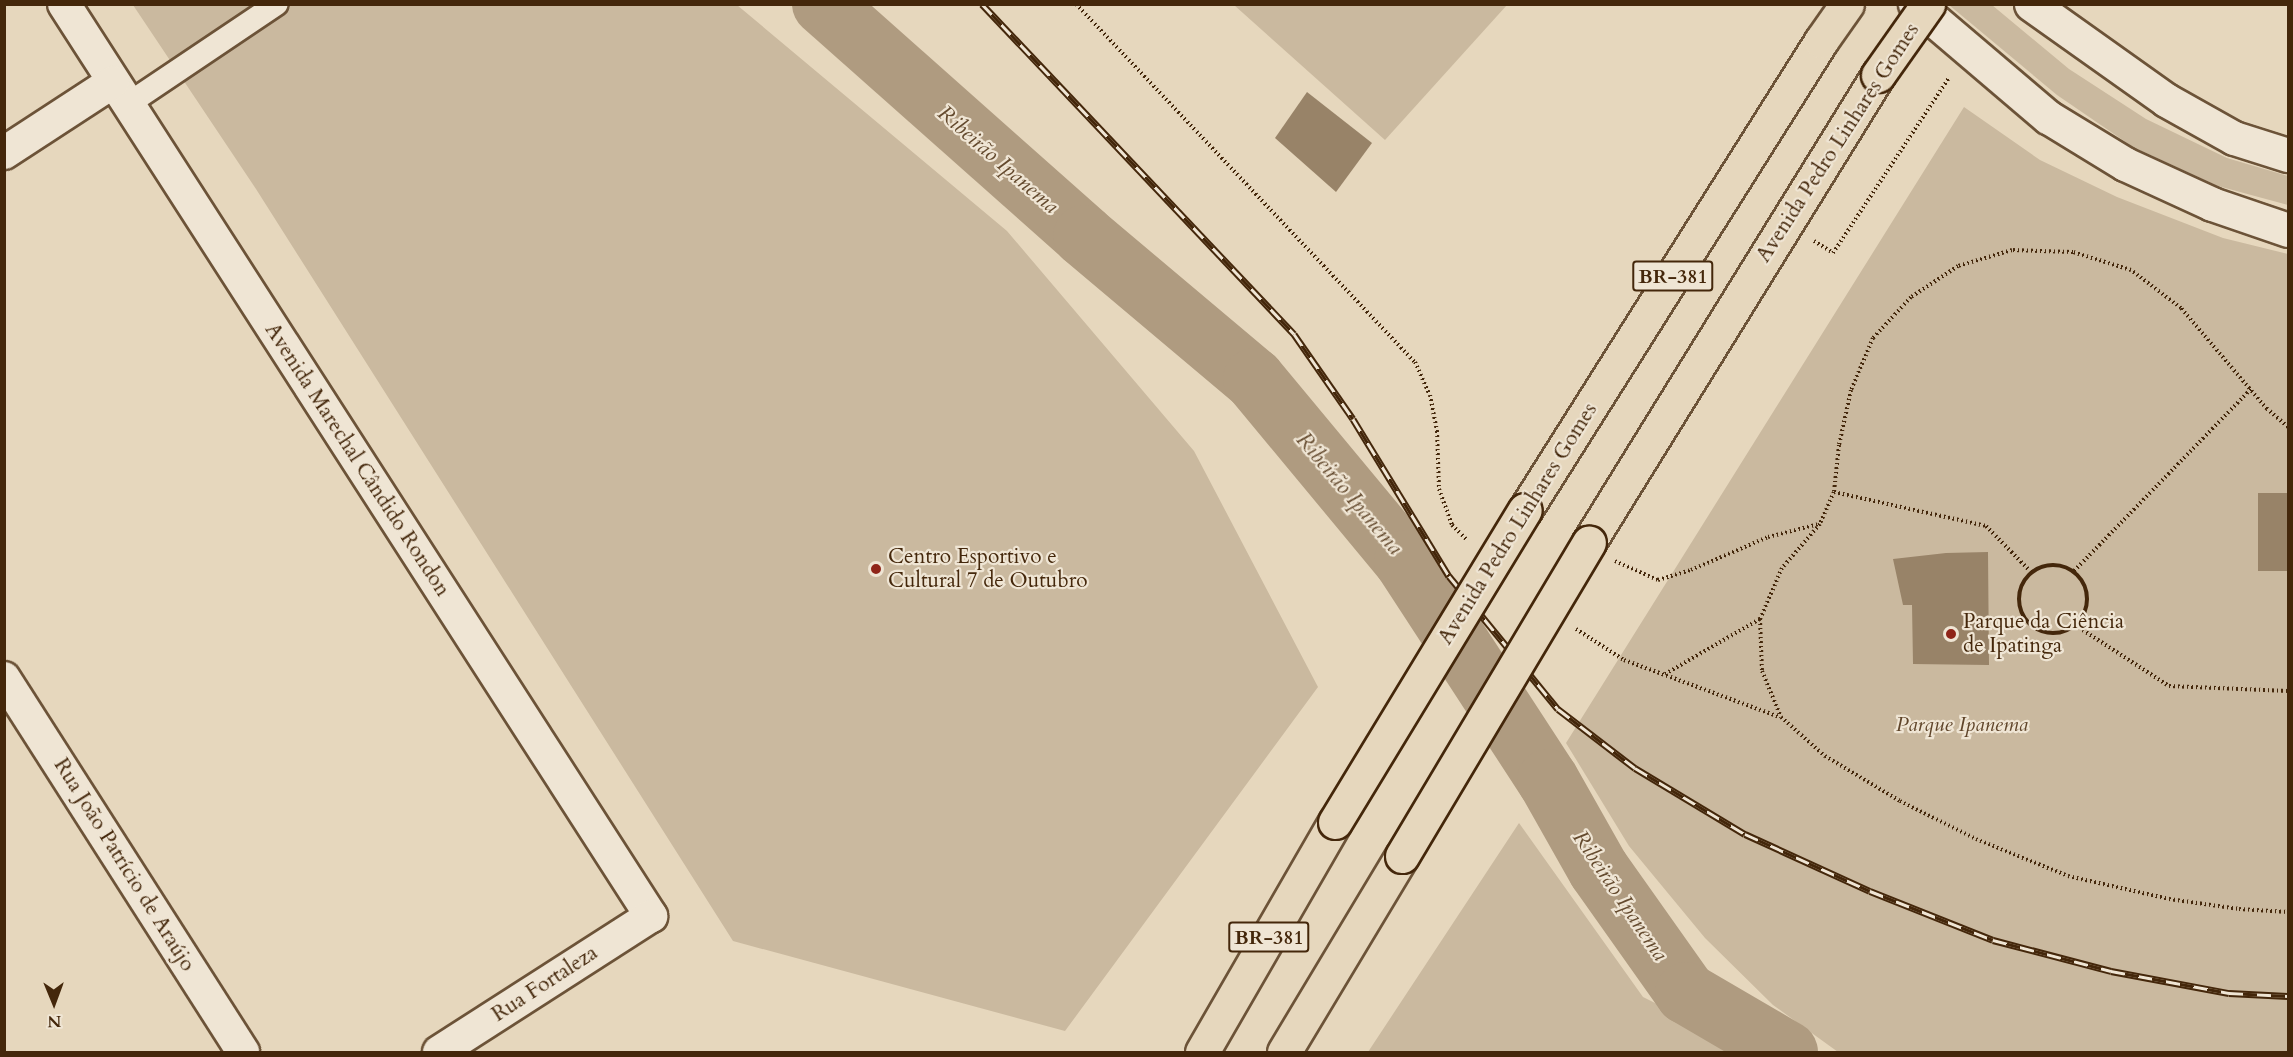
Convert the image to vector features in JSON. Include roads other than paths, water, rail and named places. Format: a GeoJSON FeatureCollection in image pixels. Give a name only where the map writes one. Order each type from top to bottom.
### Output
{"type":"FeatureCollection","features":[{"type":"Feature","properties":{"kind":"highway","name":"Avenida Pedro Linhares Gomes"},"geometry":{"type":"LineString","coordinates":[[1202,1053],[1335,822],[1526,510],[1821,41],[1847,4]]}},
{"type":"Feature","properties":{"kind":"highway","name":"Avenida Pedro Linhares Gomes"},"geometry":{"type":"LineString","coordinates":[[1284,1053],[1402,856],[1600,550],[1878,75],[1928,4]]}},
{"type":"Feature","properties":{"kind":"main road"},"geometry":{"type":"LineString","coordinates":[[1915,4],[1950,37],[2058,123],[2126,164],[2212,204],[2289,230]]}},
{"type":"Feature","properties":{"kind":"main road"},"geometry":{"type":"LineString","coordinates":[[2031,4],[2166,100],[2234,138],[2289,154]]}},
{"type":"Feature","properties":{"kind":"street","name":"Avenida Marechal Cândido Rondon"},"geometry":{"type":"LineString","coordinates":[[64,4],[651,916]]}},
{"type":"Feature","properties":{"kind":"street"},"geometry":{"type":"LineString","coordinates":[[4,153],[120,93],[277,4]]}},
{"type":"Feature","properties":{"kind":"street","name":"Rua João Patrício de Araújo"},"geometry":{"type":"LineString","coordinates":[[4,678],[243,1053]]}},
{"type":"Feature","properties":{"kind":"street","name":"Rua Fortaleza"},"geometry":{"type":"LineString","coordinates":[[439,1053],[651,916]]}},
{"type":"Feature","properties":{"kind":"waterway","name":"Ribeirão Ipanema"},"geometry":{"type":"LineString","coordinates":[[823,4],[1084,236],[1254,379],[1405,561],[1548,780],[1599,870],[1686,993],[1787,1052]]}},
{"type":"Feature","properties":{"kind":"railway"},"geometry":{"type":"LineString","coordinates":[[982,4],[1294,334],[1353,419],[1449,576],[1558,709],[1635,768],[1745,834],[1870,891],[1993,940],[2111,971],[2229,993],[2288,996]]}},
{"type":"Feature","properties":{"kind":"place","name":"Centro Esportivo e Cultural 7 de Outubro"},"geometry":{"type":"Point","coordinates":[876,569]}},
{"type":"Feature","properties":{"kind":"place","name":"Parque da Ciência de Ipatinga"},"geometry":{"type":"Point","coordinates":[1951,634]}},
{"type":"Feature","properties":{"kind":"park label","name":"Parque Ipanema"},"geometry":{"type":"Point","coordinates":[1962,725]}}]}
